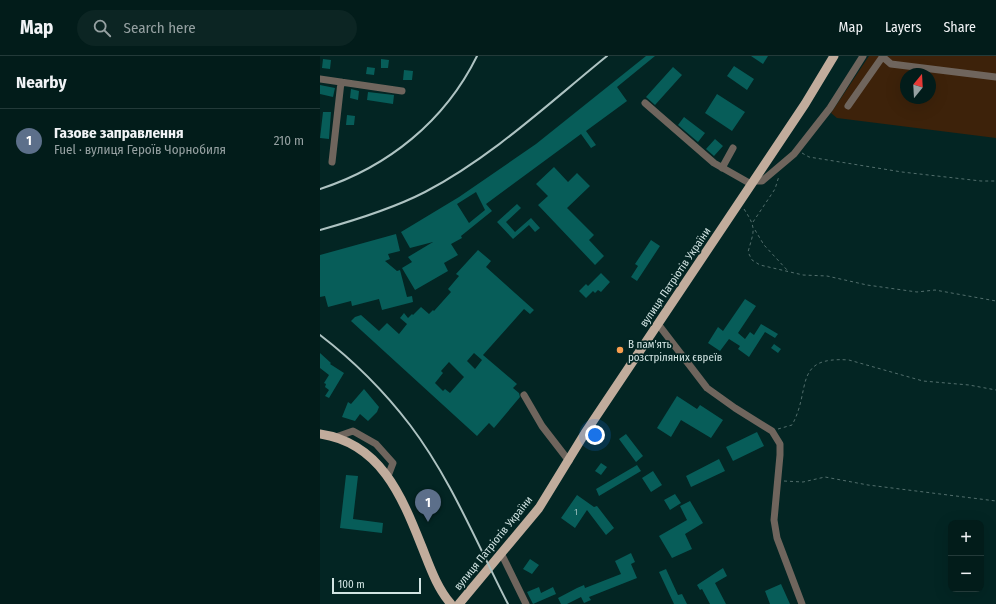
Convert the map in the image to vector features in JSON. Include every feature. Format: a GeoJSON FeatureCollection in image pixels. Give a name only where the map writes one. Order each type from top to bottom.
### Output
{"type":"FeatureCollection","features":[{"type":"Feature","properties":{"kind":"main road","name":"вулиця Патріотів України"},"geometry":{"type":"LineString","coordinates":[[459,604],[539,508],[585,433],[740,202],[834,56]]}},
{"type":"Feature","properties":{"kind":"main road"},"geometry":{"type":"LineString","coordinates":[[320,434],[346,440],[374,460],[388,476],[396,489],[438,585],[451,604]]}},
{"type":"Feature","properties":{"kind":"street"},"geometry":{"type":"LineString","coordinates":[[646,103],[714,163],[752,183],[762,181],[796,150],[830,108],[863,56]]}},
{"type":"Feature","properties":{"kind":"street"},"geometry":{"type":"LineString","coordinates":[[848,106],[883,56],[891,64],[996,77]]}},
{"type":"Feature","properties":{"kind":"street"},"geometry":{"type":"LineString","coordinates":[[320,79],[402,91]]}},
{"type":"Feature","properties":{"kind":"street"},"geometry":{"type":"LineString","coordinates":[[332,162],[341,82]]}},
{"type":"Feature","properties":{"kind":"street"},"geometry":{"type":"LineString","coordinates":[[722,168],[733,148]]}},
{"type":"Feature","properties":{"kind":"street"},"geometry":{"type":"LineString","coordinates":[[658,324],[706,388],[772,431],[780,444],[774,520],[776,538],[802,604]]}},
{"type":"Feature","properties":{"kind":"street"},"geometry":{"type":"LineString","coordinates":[[524,395],[542,426],[569,461]]}},
{"type":"Feature","properties":{"kind":"street"},"geometry":{"type":"LineString","coordinates":[[336,437],[353,431],[376,444],[393,463],[388,476]]}},
{"type":"Feature","properties":{"kind":"street"},"geometry":{"type":"LineString","coordinates":[[501,553],[526,604]]}},
{"type":"Feature","properties":{"kind":"path"},"geometry":{"type":"LineString","coordinates":[[796,150],[809,157],[902,172],[982,181],[996,181]]}},
{"type":"Feature","properties":{"kind":"path"},"geometry":{"type":"LineString","coordinates":[[752,222],[775,188],[780,166]]}},
{"type":"Feature","properties":{"kind":"path"},"geometry":{"type":"LineString","coordinates":[[740,202],[752,222],[754,230],[764,245],[788,272]]}},
{"type":"Feature","properties":{"kind":"path"},"geometry":{"type":"LineString","coordinates":[[754,230],[748,252],[752,260],[760,265],[803,275],[828,276],[867,285],[917,292],[935,290],[996,301]]}},
{"type":"Feature","properties":{"kind":"path"},"geometry":{"type":"LineString","coordinates":[[772,431],[792,425],[798,414],[808,371],[815,364],[837,359],[849,360],[923,381],[969,385],[996,390]]}},
{"type":"Feature","properties":{"kind":"path"},"geometry":{"type":"LineString","coordinates":[[778,480],[790,483],[825,478],[868,485],[996,501]]}},
{"type":"Feature","properties":{"kind":"shaded area"},"geometry":{"type":"Polygon","coordinates":[[[869,56],[996,56],[996,138],[837,118],[831,113],[869,56]]]}},
{"type":"Feature","properties":{"kind":"building"},"geometry":{"type":"Polygon","coordinates":[[[646,56],[655,56],[617,87],[627,101],[586,131],[596,145],[591,148],[581,134],[486,204],[492,211],[461,236],[462,238],[451,244],[458,255],[444,263],[448,271],[415,290],[402,268],[412,262],[408,257],[433,242],[410,248],[401,232],[459,197],[536,144],[646,56]],[[476,192],[457,204],[469,223],[485,210],[476,192]]]}},
{"type":"Feature","properties":{"kind":"building"},"geometry":{"type":"Polygon","coordinates":[[[751,56],[768,56],[763,64],[751,56]]]}},
{"type":"Feature","properties":{"kind":"building"},"geometry":{"type":"Polygon","coordinates":[[[323,59],[331,60],[330,69],[322,68],[323,59]]]}},
{"type":"Feature","properties":{"kind":"building"},"geometry":{"type":"Polygon","coordinates":[[[381,59],[389,60],[388,68],[381,68],[381,59]]]}},
{"type":"Feature","properties":{"kind":"building"},"geometry":{"type":"Polygon","coordinates":[[[734,66],[754,79],[747,90],[727,76],[734,66]]]}},
{"type":"Feature","properties":{"kind":"building"},"geometry":{"type":"Polygon","coordinates":[[[367,67],[375,68],[374,75],[366,74],[367,67]]]}},
{"type":"Feature","properties":{"kind":"building"},"geometry":{"type":"Polygon","coordinates":[[[673,67],[682,75],[655,105],[646,97],[673,67]]]}},
{"type":"Feature","properties":{"kind":"building"},"geometry":{"type":"Polygon","coordinates":[[[404,70],[413,71],[412,80],[403,80],[404,70]]]}},
{"type":"Feature","properties":{"kind":"building"},"geometry":{"type":"Polygon","coordinates":[[[320,85],[335,88],[333,97],[320,94],[320,85]]]}},
{"type":"Feature","properties":{"kind":"building"},"geometry":{"type":"Polygon","coordinates":[[[351,89],[359,91],[358,100],[350,98],[351,89]]]}},
{"type":"Feature","properties":{"kind":"building"},"geometry":{"type":"Polygon","coordinates":[[[368,92],[394,95],[393,104],[367,100],[368,92]]]}},
{"type":"Feature","properties":{"kind":"building"},"geometry":{"type":"Polygon","coordinates":[[[717,94],[745,112],[732,131],[705,113],[717,94]]]}},
{"type":"Feature","properties":{"kind":"building"},"geometry":{"type":"Polygon","coordinates":[[[323,112],[331,112],[329,139],[320,138],[323,112]]]}},
{"type":"Feature","properties":{"kind":"building"},"geometry":{"type":"Polygon","coordinates":[[[347,115],[355,116],[354,125],[346,125],[347,115]]]}},
{"type":"Feature","properties":{"kind":"building"},"geometry":{"type":"Polygon","coordinates":[[[684,117],[705,133],[698,142],[678,125],[684,117]]]}},
{"type":"Feature","properties":{"kind":"building"},"geometry":{"type":"Polygon","coordinates":[[[715,139],[723,146],[714,156],[706,149],[715,139]]]}},
{"type":"Feature","properties":{"kind":"building"},"geometry":{"type":"Polygon","coordinates":[[[554,167],[568,182],[577,173],[590,186],[567,208],[594,235],[589,240],[604,256],[595,265],[538,205],[548,196],[536,184],[554,167]]]}},
{"type":"Feature","properties":{"kind":"building"},"geometry":{"type":"Polygon","coordinates":[[[517,204],[521,208],[506,222],[515,232],[531,218],[540,228],[535,232],[529,225],[513,239],[497,222],[517,204]]]}},
{"type":"Feature","properties":{"kind":"building"},"geometry":{"type":"Polygon","coordinates":[[[396,234],[400,251],[388,254],[390,259],[385,261],[397,271],[400,270],[407,297],[412,296],[413,302],[382,310],[379,299],[352,306],[351,301],[328,307],[325,296],[320,297],[320,255],[396,234]]]}},
{"type":"Feature","properties":{"kind":"building"},"geometry":{"type":"Polygon","coordinates":[[[651,240],[660,246],[637,281],[631,277],[638,266],[635,264],[651,240]]]}},
{"type":"Feature","properties":{"kind":"building"},"geometry":{"type":"Polygon","coordinates":[[[478,250],[491,261],[486,267],[534,310],[530,314],[524,309],[483,355],[517,384],[513,388],[519,393],[520,397],[494,428],[489,423],[477,436],[351,321],[355,317],[361,315],[379,331],[387,323],[399,334],[407,324],[400,318],[404,313],[408,318],[421,307],[429,314],[433,310],[434,311],[451,292],[448,289],[459,276],[456,274],[478,250]],[[474,353],[467,361],[475,369],[482,360],[474,353]],[[449,362],[441,371],[443,373],[435,383],[443,391],[445,389],[450,393],[464,377],[449,362]]]}},
{"type":"Feature","properties":{"kind":"building"},"geometry":{"type":"Polygon","coordinates":[[[601,273],[610,282],[601,292],[598,290],[595,293],[593,291],[586,298],[579,291],[586,284],[588,286],[601,273]]]}},
{"type":"Feature","properties":{"kind":"building"},"geometry":{"type":"Polygon","coordinates":[[[745,299],[756,306],[738,333],[745,339],[750,332],[754,335],[761,324],[778,334],[775,338],[765,332],[749,357],[738,349],[740,346],[729,339],[720,351],[708,343],[718,327],[723,331],[745,299]]]}},
{"type":"Feature","properties":{"kind":"building"},"geometry":{"type":"Polygon","coordinates":[[[774,344],[781,349],[778,353],[771,348],[774,344]]]}},
{"type":"Feature","properties":{"kind":"building"},"geometry":{"type":"Polygon","coordinates":[[[320,353],[331,363],[330,364],[344,373],[329,398],[325,396],[329,390],[325,387],[326,384],[324,383],[329,375],[320,368],[320,353]]]}},
{"type":"Feature","properties":{"kind":"building"},"geometry":{"type":"Polygon","coordinates":[[[364,389],[379,407],[377,412],[368,421],[360,414],[355,421],[342,417],[348,402],[351,404],[364,389]]]}},
{"type":"Feature","properties":{"kind":"building"},"geometry":{"type":"Polygon","coordinates":[[[677,396],[697,409],[700,405],[723,420],[711,438],[681,420],[671,437],[657,428],[677,396]]]}},
{"type":"Feature","properties":{"kind":"building"},"geometry":{"type":"Polygon","coordinates":[[[757,432],[764,446],[733,461],[726,447],[757,432]]]}},
{"type":"Feature","properties":{"kind":"building"},"geometry":{"type":"Polygon","coordinates":[[[626,434],[643,456],[636,462],[619,439],[626,434]]]}},
{"type":"Feature","properties":{"kind":"building"},"geometry":{"type":"Polygon","coordinates":[[[719,459],[725,471],[691,487],[686,476],[719,459]]]}},
{"type":"Feature","properties":{"kind":"building"},"geometry":{"type":"Polygon","coordinates":[[[601,463],[607,467],[601,475],[595,471],[601,463]]]}},
{"type":"Feature","properties":{"kind":"building"},"geometry":{"type":"Polygon","coordinates":[[[637,465],[641,471],[599,496],[596,489],[637,465]]]}},
{"type":"Feature","properties":{"kind":"building"},"geometry":{"type":"Polygon","coordinates":[[[653,471],[662,485],[651,492],[642,478],[653,471]]]}},
{"type":"Feature","properties":{"kind":"building"},"geometry":{"type":"Polygon","coordinates":[[[346,475],[358,476],[353,519],[383,523],[382,533],[340,528],[346,475]]]}},
{"type":"Feature","properties":{"kind":"building"},"geometry":{"type":"Polygon","coordinates":[[[675,494],[681,503],[670,510],[664,500],[675,494]]]}},
{"type":"Feature","properties":{"kind":"building"},"geometry":{"type":"Polygon","coordinates":[[[577,495],[594,507],[597,506],[614,528],[606,535],[587,510],[575,528],[561,518],[577,495]]]}},
{"type":"Feature","properties":{"kind":"building"},"geometry":{"type":"Polygon","coordinates":[[[690,501],[703,523],[685,534],[692,549],[672,558],[659,536],[687,520],[680,506],[690,501]]]}},
{"type":"Feature","properties":{"kind":"building"},"geometry":{"type":"Polygon","coordinates":[[[631,553],[635,562],[631,564],[637,578],[589,597],[591,600],[584,603],[581,597],[567,604],[561,604],[558,598],[577,588],[584,585],[585,588],[621,574],[615,561],[631,553]]]}},
{"type":"Feature","properties":{"kind":"building"},"geometry":{"type":"Polygon","coordinates":[[[530,559],[539,565],[532,574],[523,569],[530,559]]]}},
{"type":"Feature","properties":{"kind":"building"},"geometry":{"type":"Polygon","coordinates":[[[723,568],[727,576],[715,583],[726,604],[710,604],[702,589],[700,590],[697,585],[723,568]]]}},
{"type":"Feature","properties":{"kind":"building"},"geometry":{"type":"Polygon","coordinates":[[[666,569],[678,595],[682,594],[687,604],[674,604],[659,572],[666,569]]]}},
{"type":"Feature","properties":{"kind":"building"},"geometry":{"type":"Polygon","coordinates":[[[781,584],[790,604],[770,604],[765,591],[781,584]]]}},
{"type":"Feature","properties":{"kind":"building"},"geometry":{"type":"Polygon","coordinates":[[[539,587],[541,593],[553,587],[556,594],[533,604],[527,592],[539,587]]]}},
{"type":"Feature","properties":{"kind":"railway"},"geometry":{"type":"LineString","coordinates":[[320,189],[345,180],[369,168],[412,139],[449,101],[477,56]]}},
{"type":"Feature","properties":{"kind":"railway"},"geometry":{"type":"LineString","coordinates":[[320,230],[400,204],[450,178],[497,146],[607,56]]}},
{"type":"Feature","properties":{"kind":"railway"},"geometry":{"type":"LineString","coordinates":[[320,335],[345,355],[379,388],[400,412],[425,446],[463,512],[508,604]]}},
{"type":"Feature","properties":{"kind":"place","name":"В пам'ять розстріляних євреїв"},"geometry":{"type":"Point","coordinates":[620,350]}},
{"type":"Feature","properties":{"kind":"place","name":"Газове заправлення"},"geometry":{"type":"Point","coordinates":[428,522]}}]}
